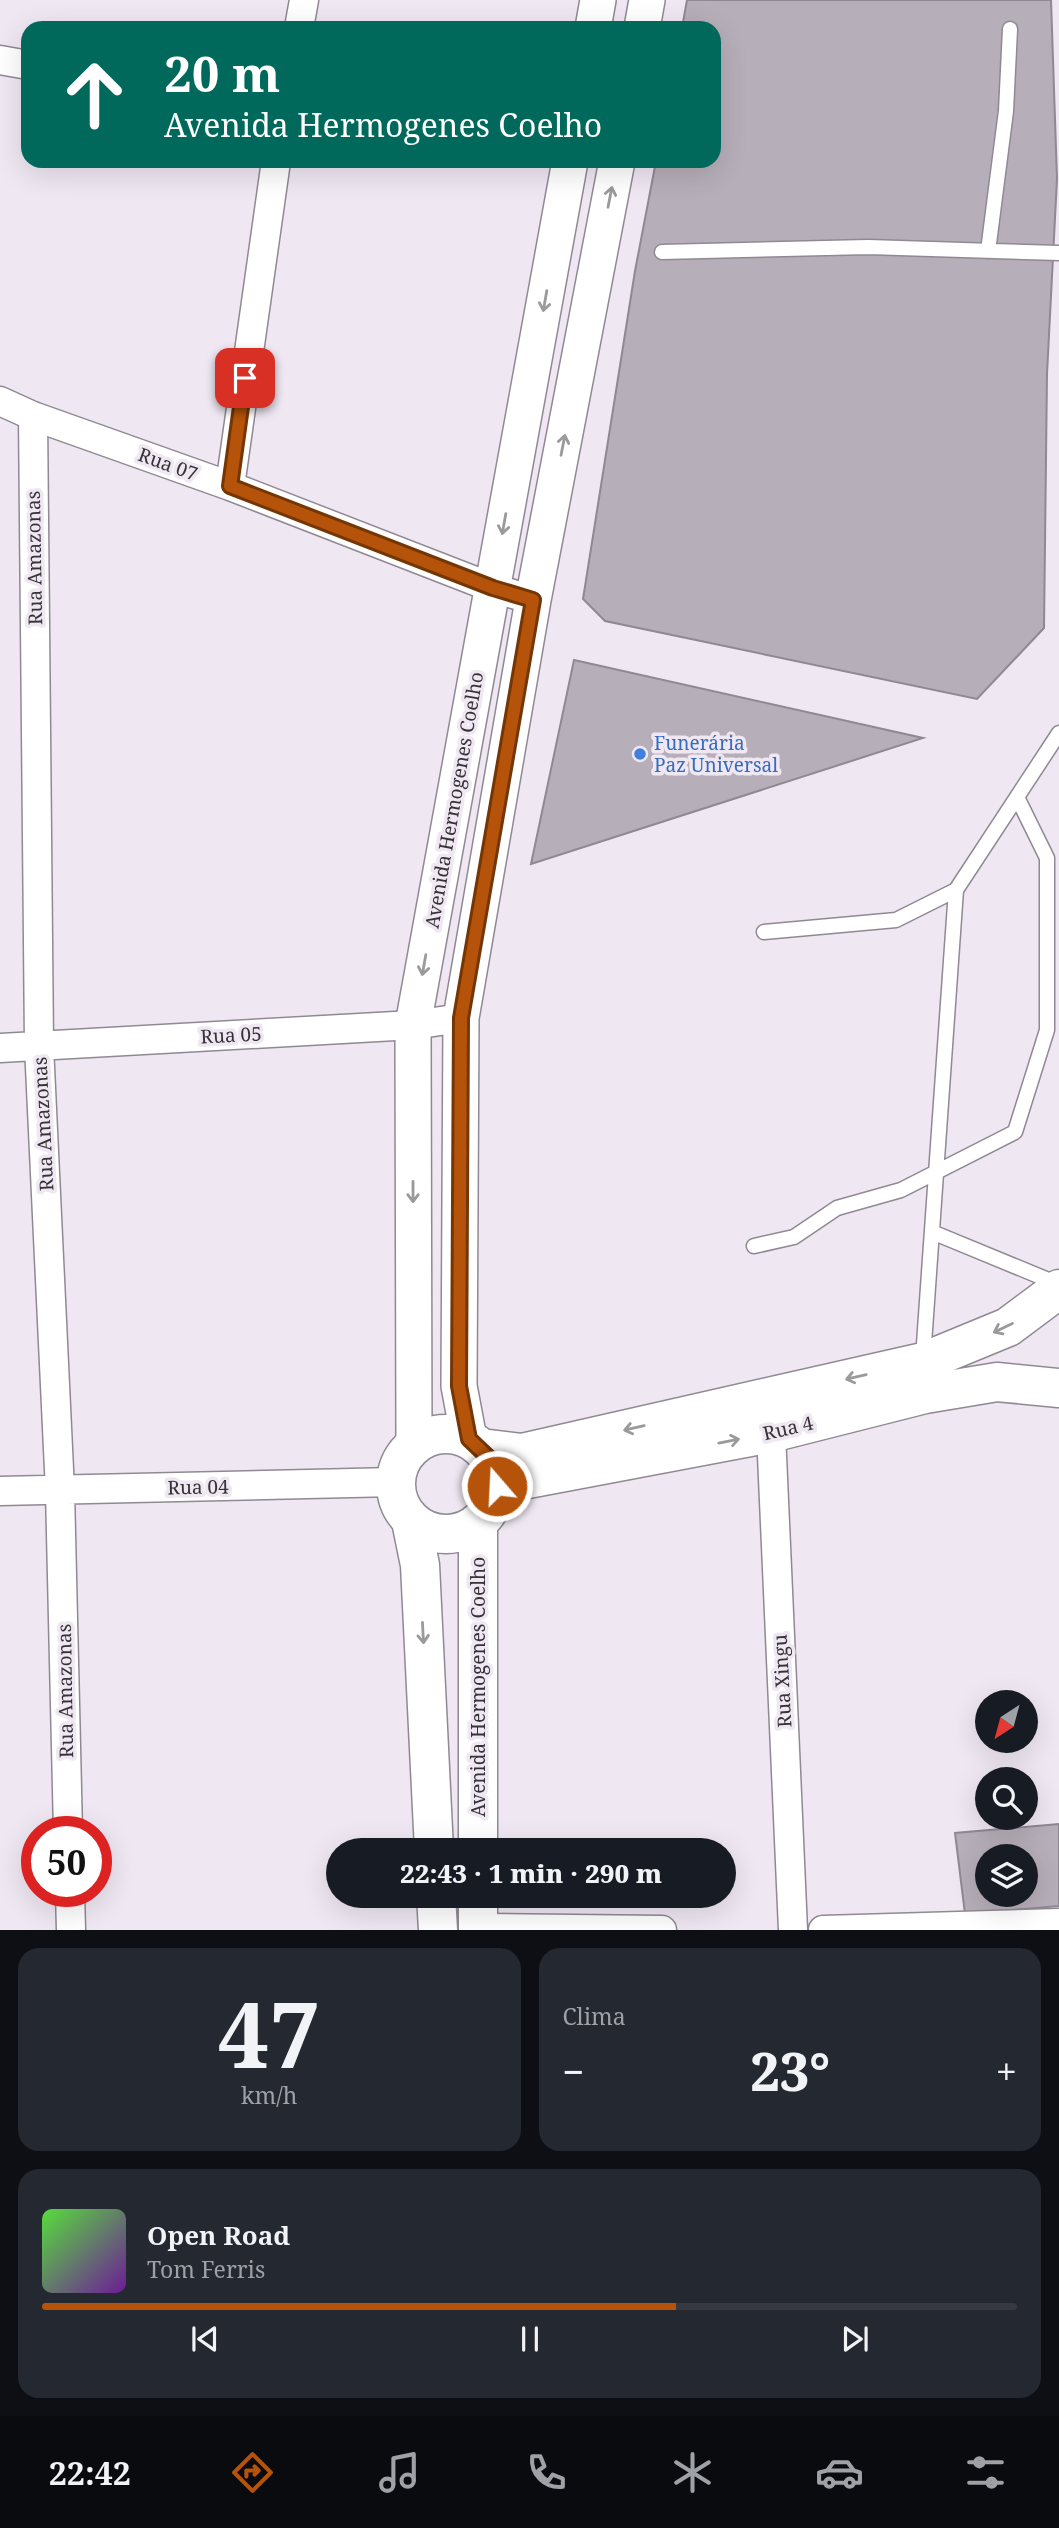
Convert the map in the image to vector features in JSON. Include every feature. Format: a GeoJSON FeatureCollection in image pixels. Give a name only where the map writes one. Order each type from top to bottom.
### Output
{"type":"FeatureCollection","features":[{"type":"Feature","properties":{"kind":"main road"},"geometry":{"type":"LineString","coordinates":[[924,1378],[1008,1327],[1059,1287]]}},
{"type":"Feature","properties":{"kind":"main road","name":"Rua 4"},"geometry":{"type":"LineString","coordinates":[[497,1502],[771,1433],[924,1378]]}},
{"type":"Feature","properties":{"kind":"main road","name":"Rua 4"},"geometry":{"type":"LineString","coordinates":[[475,1443],[522,1453],[924,1378],[1059,1388]]}},
{"type":"Feature","properties":{"kind":"main road"},"geometry":{"type":"LineString","coordinates":[[441,1434],[475,1443],[490,1459],[496,1472],[497,1502],[466,1531],[444,1535],[424,1530],[411,1521],[402,1510],[396,1482],[398,1468],[405,1455],[427,1437],[441,1434]]}},
{"type":"Feature","properties":{"kind":"main road","name":"Avenida Hermogenes Coelho"},"geometry":{"type":"LineString","coordinates":[[479,1838],[497,1502]]}},
{"type":"Feature","properties":{"kind":"main road"},"geometry":{"type":"LineString","coordinates":[[411,1521],[420,1565],[433,1838]]}},
{"type":"Feature","properties":{"kind":"main road"},"geometry":{"type":"LineString","coordinates":[[437,1908],[438,1930]]}},
{"type":"Feature","properties":{"kind":"street"},"geometry":{"type":"LineString","coordinates":[[300,21],[304,0]]}},
{"type":"Feature","properties":{"kind":"street"},"geometry":{"type":"LineString","coordinates":[[594,21],[598,0]]}},
{"type":"Feature","properties":{"kind":"street"},"geometry":{"type":"LineString","coordinates":[[643,21],[647,0]]}},
{"type":"Feature","properties":{"kind":"street"},"geometry":{"type":"LineString","coordinates":[[0,60],[21,64]]}},
{"type":"Feature","properties":{"kind":"street"},"geometry":{"type":"LineString","coordinates":[[230,486],[275,168]]}},
{"type":"Feature","properties":{"kind":"street","name":"Avenida Hermogenes Coelho"},"geometry":{"type":"LineString","coordinates":[[414,1445],[413,1025],[569,168]]}},
{"type":"Feature","properties":{"kind":"street"},"geometry":{"type":"LineString","coordinates":[[475,1443],[459,1386],[461,1018],[533,600],[616,168]]}},
{"type":"Feature","properties":{"kind":"street"},"geometry":{"type":"LineString","coordinates":[[554,251],[599,254]]}},
{"type":"Feature","properties":{"kind":"street","name":"Rua 07"},"geometry":{"type":"LineString","coordinates":[[0,401],[33,416],[230,486],[493,588],[533,600]]}},
{"type":"Feature","properties":{"kind":"street","name":"Rua Amazonas"},"geometry":{"type":"LineString","coordinates":[[33,416],[39,1046],[60,1490],[68,1816]]}},
{"type":"Feature","properties":{"kind":"street","name":"Rua 05"},"geometry":{"type":"LineString","coordinates":[[0,1048],[413,1025],[461,1018]]}},
{"type":"Feature","properties":{"kind":"street","name":"Rua Xingu"},"geometry":{"type":"LineString","coordinates":[[771,1433],[793,1930]]}},
{"type":"Feature","properties":{"kind":"street","name":"Rua 04"},"geometry":{"type":"LineString","coordinates":[[0,1491],[396,1482]]}},
{"type":"Feature","properties":{"kind":"street"},"geometry":{"type":"LineString","coordinates":[[70,1907],[71,1930]]}},
{"type":"Feature","properties":{"kind":"street"},"geometry":{"type":"LineString","coordinates":[[472,1921],[662,1930]]}},
{"type":"Feature","properties":{"kind":"street"},"geometry":{"type":"LineString","coordinates":[[823,1930],[1059,1923]]}},
{"type":"Feature","properties":{"kind":"lane"},"geometry":{"type":"LineString","coordinates":[[988,251],[1006,111],[1010,29]]}},
{"type":"Feature","properties":{"kind":"lane"},"geometry":{"type":"LineString","coordinates":[[662,252],[868,247],[1059,253]]}},
{"type":"Feature","properties":{"kind":"lane"},"geometry":{"type":"LineString","coordinates":[[924,1378],[956,890],[1059,733]]}},
{"type":"Feature","properties":{"kind":"lane"},"geometry":{"type":"LineString","coordinates":[[754,1246],[794,1237],[837,1208],[901,1190],[1015,1132],[1047,1030],[1047,858],[1017,797]]}},
{"type":"Feature","properties":{"kind":"lane"},"geometry":{"type":"LineString","coordinates":[[764,932],[896,920],[956,890]]}},
{"type":"Feature","properties":{"kind":"lane"},"geometry":{"type":"LineString","coordinates":[[932,1232],[1059,1287]]}},
{"type":"Feature","properties":{"kind":"building"},"geometry":{"type":"Polygon","coordinates":[[[687,0],[1051,0],[1057,179],[1047,374],[1044,628],[977,699],[605,621],[583,599],[635,271],[655,168],[721,168],[721,21],[683,21],[687,0]]]}},
{"type":"Feature","properties":{"kind":"building"},"geometry":{"type":"Polygon","coordinates":[[[574,660],[923,738],[531,864],[574,660]]]}},
{"type":"Feature","properties":{"kind":"building"},"geometry":{"type":"Polygon","coordinates":[[[1059,1824],[1059,1906],[965,1914],[955,1833],[1038,1830],[1038,1826],[1059,1824]]]}},
{"type":"Feature","properties":{"kind":"place","name":"Funerária Paz Universal"},"geometry":{"type":"Point","coordinates":[640,754]}},
{"type":"Feature","properties":{"kind":"route"},"geometry":{"type":"LineString","coordinates":[[245,378],[230,486],[493,588],[533,600],[461,1018],[459,1386],[469,1439],[490,1459],[496,1472],[497,1486]]}}]}
